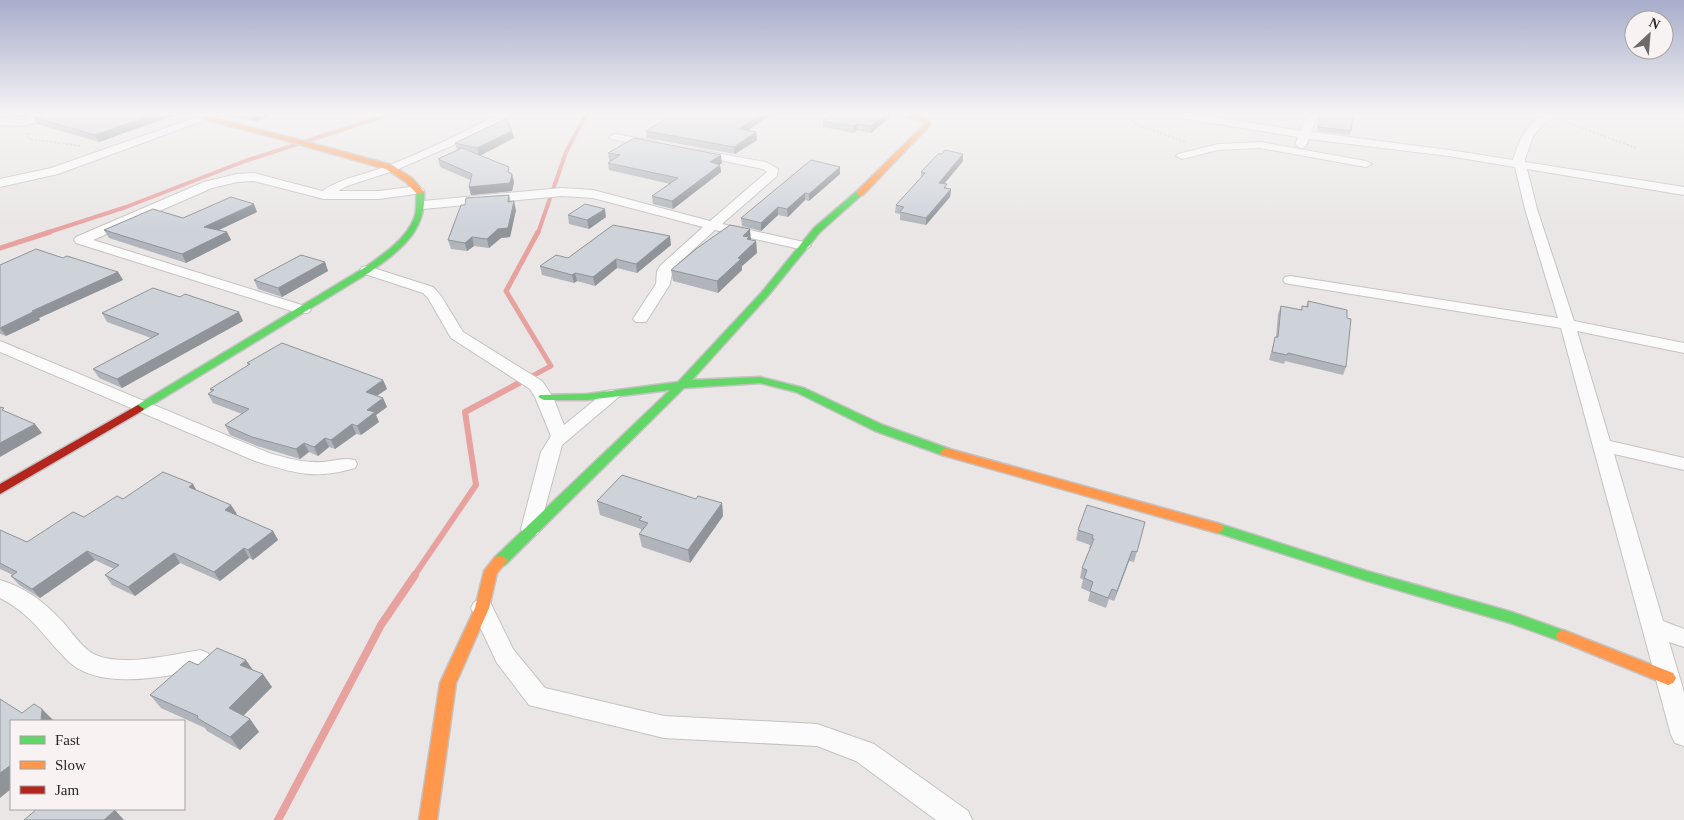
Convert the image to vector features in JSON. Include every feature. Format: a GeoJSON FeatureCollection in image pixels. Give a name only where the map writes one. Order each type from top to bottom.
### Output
{"type":"FeatureCollection","features":[{"type":"Feature","properties":{"kind":"street"},"geometry":{"type":"LineString","coordinates":[[0,183],[54,171],[110,151]]}},
{"type":"Feature","properties":{"kind":"street"},"geometry":{"type":"LineString","coordinates":[[0,490],[303,310],[367,270],[389,254],[411,234],[423,205],[417,186],[409,178],[392,168],[333,151]]}},
{"type":"Feature","properties":{"kind":"street"},"geometry":{"type":"LineString","coordinates":[[324,195],[343,183],[392,168],[430,151]]}},
{"type":"Feature","properties":{"kind":"street"},"geometry":{"type":"LineString","coordinates":[[428,820],[448,683],[482,608],[491,571],[531,529],[684,382],[764,295],[817,230],[868,186],[902,151]]}},
{"type":"Feature","properties":{"kind":"street"},"geometry":{"type":"LineString","coordinates":[[1182,156],[1199,151]]}},
{"type":"Feature","properties":{"kind":"street"},"geometry":{"type":"LineString","coordinates":[[1299,151],[1366,164]]}},
{"type":"Feature","properties":{"kind":"street"},"geometry":{"type":"LineString","coordinates":[[1435,151],[1684,191]]}},
{"type":"Feature","properties":{"kind":"street"},"geometry":{"type":"LineString","coordinates":[[1522,151],[1519,159],[1531,209],[1568,326],[1684,735]]}},
{"type":"Feature","properties":{"kind":"street"},"geometry":{"type":"LineString","coordinates":[[641,318],[663,284],[664,271],[667,266],[773,173],[772,169],[690,152]]}},
{"type":"Feature","properties":{"kind":"street"},"geometry":{"type":"LineString","coordinates":[[303,310],[81,240],[208,185],[237,178],[254,177],[324,195],[379,195],[418,190]]}},
{"type":"Feature","properties":{"kind":"street"},"geometry":{"type":"LineString","coordinates":[[423,205],[579,192],[593,194],[713,226],[804,246]]}},
{"type":"Feature","properties":{"kind":"street"},"geometry":{"type":"LineString","coordinates":[[367,270],[428,290],[434,296],[457,335],[536,385],[544,396],[560,436]]}},
{"type":"Feature","properties":{"kind":"street"},"geometry":{"type":"LineString","coordinates":[[1290,280],[1337,286],[1684,348]]}},
{"type":"Feature","properties":{"kind":"street"},"geometry":{"type":"LineString","coordinates":[[0,346],[262,457],[298,468],[324,468],[348,464]]}},
{"type":"Feature","properties":{"kind":"street"},"geometry":{"type":"LineString","coordinates":[[544,396],[568,398],[612,395],[684,382],[742,379],[764,380],[782,384],[809,393],[875,428],[941,451],[1233,532],[1365,576],[1514,619],[1579,642],[1668,678]]}},
{"type":"Feature","properties":{"kind":"street"},"geometry":{"type":"LineString","coordinates":[[531,529],[550,452],[560,436],[612,395]]}},
{"type":"Feature","properties":{"kind":"street"},"geometry":{"type":"LineString","coordinates":[[1602,445],[1684,464]]}},
{"type":"Feature","properties":{"kind":"street"},"geometry":{"type":"LineString","coordinates":[[0,588],[27,601],[47,619],[79,656],[98,666],[127,669],[200,660]]}},
{"type":"Feature","properties":{"kind":"street"},"geometry":{"type":"LineString","coordinates":[[482,608],[505,656],[538,697],[664,727],[817,735],[865,752],[958,820]]}},
{"type":"Feature","properties":{"kind":"street"},"geometry":{"type":"LineString","coordinates":[[1655,628],[1684,638]]}},
{"type":"Feature","properties":{"kind":"building"},"geometry":{"type":"Polygon","coordinates":[[[455,151],[470,151],[509,167],[508,172],[512,174],[510,183],[469,187],[472,174],[438,159],[455,151]]]}},
{"type":"Feature","properties":{"kind":"building"},"geometry":{"type":"Polygon","coordinates":[[[611,151],[702,151],[721,155],[710,162],[720,165],[672,201],[652,196],[678,178],[608,163],[620,155],[608,153],[611,151]]]}},
{"type":"Feature","properties":{"kind":"building"},"geometry":{"type":"Polygon","coordinates":[[[944,151],[951,151],[963,154],[939,183],[947,184],[944,188],[951,189],[926,218],[900,212],[904,207],[896,205],[925,173],[921,172],[938,154],[942,154],[944,151]]]}},
{"type":"Feature","properties":{"kind":"building"},"geometry":{"type":"Polygon","coordinates":[[[811,160],[840,167],[809,194],[805,193],[787,209],[778,207],[761,223],[741,218],[811,160]]]}},
{"type":"Feature","properties":{"kind":"building"},"geometry":{"type":"Polygon","coordinates":[[[509,195],[508,202],[514,201],[508,228],[498,229],[487,239],[472,237],[465,243],[448,240],[461,205],[465,205],[466,198],[509,195]]]}},
{"type":"Feature","properties":{"kind":"building"},"geometry":{"type":"Polygon","coordinates":[[[231,197],[254,204],[204,227],[227,232],[182,254],[104,230],[153,209],[183,218],[231,197]]]}},
{"type":"Feature","properties":{"kind":"building"},"geometry":{"type":"Polygon","coordinates":[[[585,204],[605,209],[587,220],[568,215],[585,204]]]}},
{"type":"Feature","properties":{"kind":"building"},"geometry":{"type":"Polygon","coordinates":[[[613,225],[670,236],[636,264],[616,259],[593,277],[575,273],[572,275],[540,266],[556,255],[568,258],[613,225]]]}},
{"type":"Feature","properties":{"kind":"building"},"geometry":{"type":"Polygon","coordinates":[[[730,225],[750,229],[743,236],[756,241],[738,258],[741,259],[717,281],[671,270],[696,249],[730,225]]]}},
{"type":"Feature","properties":{"kind":"building"},"geometry":{"type":"Polygon","coordinates":[[[36,249],[63,258],[67,256],[118,272],[32,311],[35,311],[0,328],[0,265],[36,249]]]}},
{"type":"Feature","properties":{"kind":"building"},"geometry":{"type":"Polygon","coordinates":[[[301,255],[325,262],[278,288],[254,280],[301,255]]]}},
{"type":"Feature","properties":{"kind":"building"},"geometry":{"type":"Polygon","coordinates":[[[153,288],[180,297],[185,294],[239,312],[117,379],[93,369],[159,334],[102,313],[153,288]]]}},
{"type":"Feature","properties":{"kind":"building"},"geometry":{"type":"Polygon","coordinates":[[[1308,301],[1347,310],[1347,318],[1351,319],[1346,367],[1288,353],[1287,355],[1272,352],[1275,337],[1278,337],[1281,306],[1302,310],[1302,306],[1308,307],[1308,301]]]}},
{"type":"Feature","properties":{"kind":"building"},"geometry":{"type":"Polygon","coordinates":[[[282,343],[383,380],[366,392],[383,398],[367,410],[375,412],[357,426],[352,424],[331,440],[325,438],[314,447],[304,443],[296,449],[252,437],[225,425],[249,409],[208,394],[214,390],[210,389],[250,364],[247,363],[282,343]]]}},
{"type":"Feature","properties":{"kind":"building"},"geometry":{"type":"Polygon","coordinates":[[[0,407],[4,408],[2,410],[35,424],[0,443],[0,407]]]}},
{"type":"Feature","properties":{"kind":"building"},"geometry":{"type":"Polygon","coordinates":[[[163,472],[193,484],[189,487],[231,505],[225,510],[273,531],[248,550],[244,548],[214,572],[174,553],[128,587],[105,575],[119,565],[87,551],[32,589],[11,576],[17,572],[0,563],[0,530],[27,542],[73,512],[84,517],[117,496],[123,499],[163,472]]]}},
{"type":"Feature","properties":{"kind":"building"},"geometry":{"type":"Polygon","coordinates":[[[622,475],[696,499],[698,496],[722,503],[688,550],[639,534],[648,523],[639,520],[642,517],[597,501],[622,475]]]}},
{"type":"Feature","properties":{"kind":"building"},"geometry":{"type":"Polygon","coordinates":[[[1087,505],[1145,522],[1137,552],[1132,551],[1117,591],[1112,589],[1108,598],[1090,591],[1093,582],[1084,578],[1087,570],[1082,568],[1094,539],[1092,538],[1093,535],[1078,530],[1087,505]]]}},
{"type":"Feature","properties":{"kind":"building"},"geometry":{"type":"Polygon","coordinates":[[[217,648],[246,660],[240,665],[263,674],[229,708],[250,719],[230,737],[197,718],[198,716],[150,695],[189,661],[198,665],[217,648]]]}},
{"type":"Feature","properties":{"kind":"building"},"geometry":{"type":"Polygon","coordinates":[[[0,699],[22,713],[34,704],[42,709],[41,720],[10,720],[10,766],[0,773],[0,699]]]}},
{"type":"Feature","properties":{"kind":"building"},"geometry":{"type":"Polygon","coordinates":[[[36,810],[115,810],[104,820],[24,820],[36,810]]]}},
{"type":"Feature","properties":{"kind":"waterway"},"geometry":{"type":"LineString","coordinates":[[46,233],[126,207],[275,151]]}},
{"type":"Feature","properties":{"kind":"waterway"},"geometry":{"type":"LineString","coordinates":[[538,233],[566,151]]}},
{"type":"Feature","properties":{"kind":"waterway"},"geometry":{"type":"LineString","coordinates":[[0,248],[50,232]]}},
{"type":"Feature","properties":{"kind":"waterway"},"geometry":{"type":"LineString","coordinates":[[517,384],[551,366],[506,291],[538,232]]}},
{"type":"Feature","properties":{"kind":"waterway"},"geometry":{"type":"LineString","coordinates":[[414,576],[476,485],[465,412],[519,383]]}},
{"type":"Feature","properties":{"kind":"waterway"},"geometry":{"type":"LineString","coordinates":[[278,820],[381,625],[415,575]]}},
{"type":"Feature","properties":{"kind":"traffic: fast"},"geometry":{"type":"LineString","coordinates":[[138,409],[367,270],[387,255],[406,238],[419,217],[421,205],[420,192]]}},
{"type":"Feature","properties":{"kind":"traffic: fast"},"geometry":{"type":"LineString","coordinates":[[500,561],[683,383],[764,295],[817,230],[860,193]]}},
{"type":"Feature","properties":{"kind":"traffic: fast"},"geometry":{"type":"LineString","coordinates":[[544,397],[587,397],[695,383],[760,380],[800,390],[879,428],[946,452]]}},
{"type":"Feature","properties":{"kind":"traffic: fast"},"geometry":{"type":"LineString","coordinates":[[1217,528],[1367,576],[1512,618],[1563,636]]}},
{"type":"Feature","properties":{"kind":"traffic: slow"},"geometry":{"type":"LineString","coordinates":[[333,151],[389,167],[409,180],[420,192]]}},
{"type":"Feature","properties":{"kind":"traffic: slow"},"geometry":{"type":"LineString","coordinates":[[860,193],[901,151]]}},
{"type":"Feature","properties":{"kind":"traffic: slow"},"geometry":{"type":"LineString","coordinates":[[946,452],[1217,528]]}},
{"type":"Feature","properties":{"kind":"traffic: slow"},"geometry":{"type":"LineString","coordinates":[[428,820],[448,683],[482,608],[491,571],[500,561]]}},
{"type":"Feature","properties":{"kind":"traffic: slow"},"geometry":{"type":"LineString","coordinates":[[1563,636],[1668,678]]}},
{"type":"Feature","properties":{"kind":"traffic: jam"},"geometry":{"type":"LineString","coordinates":[[0,490],[138,409]]}}]}
